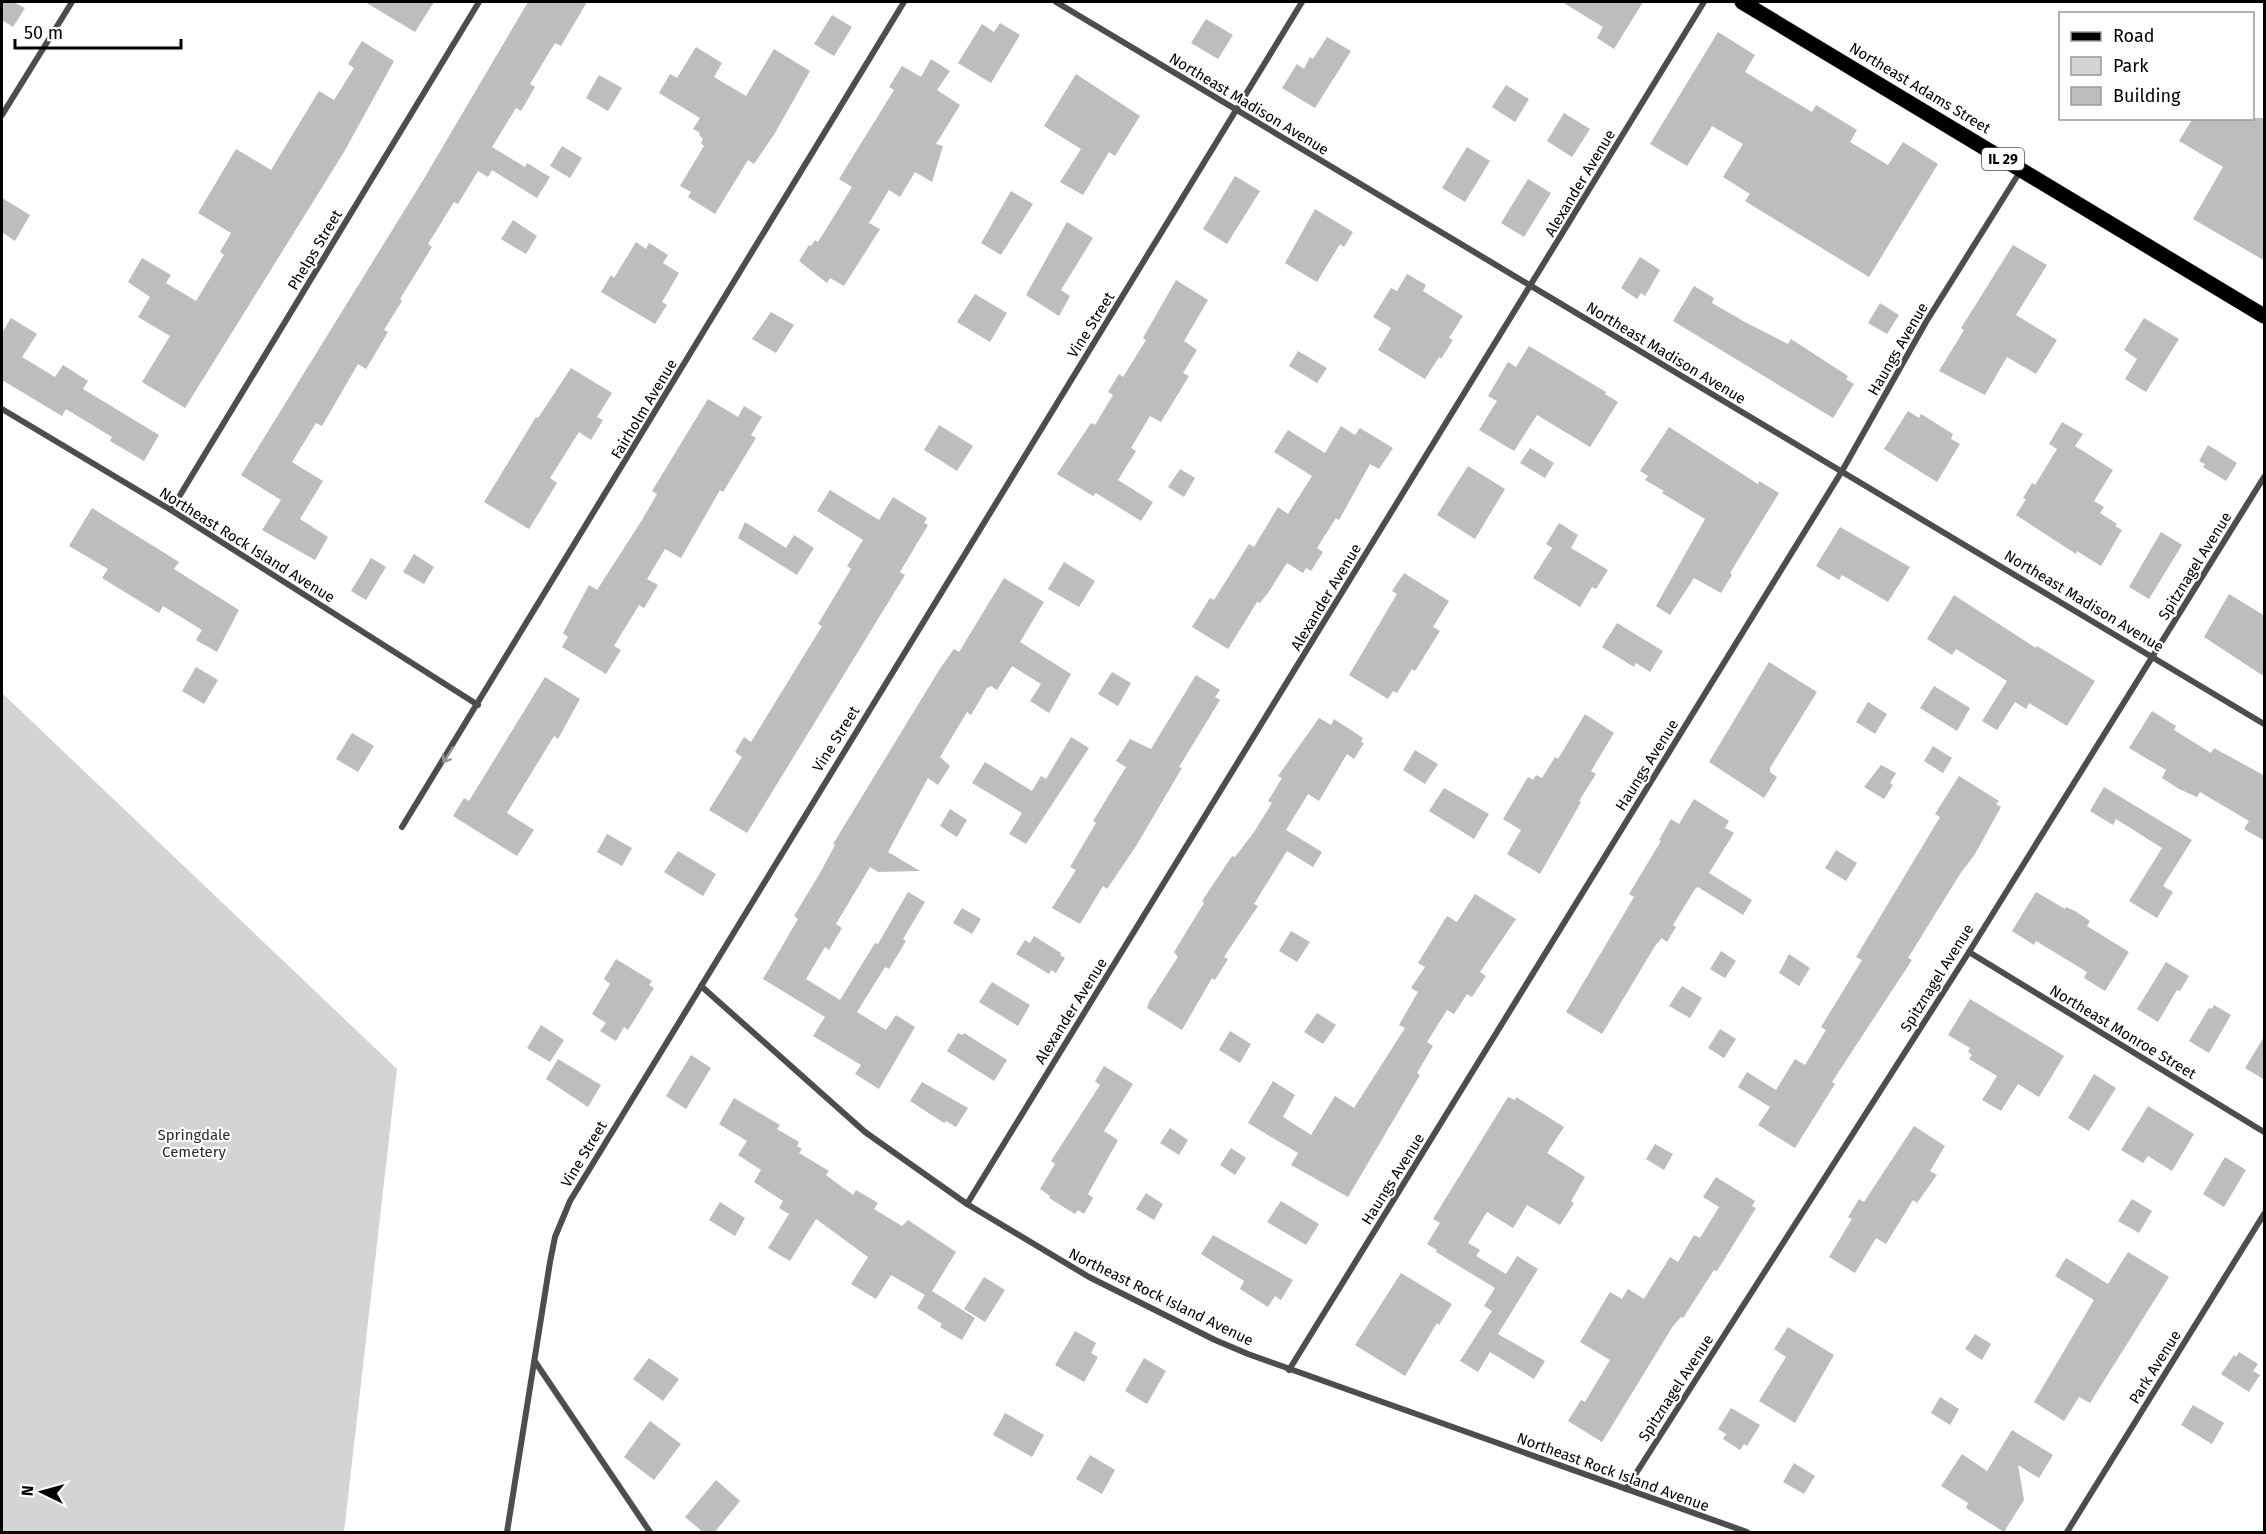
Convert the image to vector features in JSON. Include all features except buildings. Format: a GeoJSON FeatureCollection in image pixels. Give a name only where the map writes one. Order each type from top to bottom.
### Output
{"type":"FeatureCollection","features":[{"type":"Feature","properties":{"kind":"main road","name":"Northeast Adams Street"},"geometry":{"type":"LineString","coordinates":[[1742,2],[2265,316]]}},
{"type":"Feature","properties":{"kind":"street"},"geometry":{"type":"LineString","coordinates":[[2,115],[72,2]]}},
{"type":"Feature","properties":{"kind":"street","name":"Phelps Street"},"geometry":{"type":"LineString","coordinates":[[171,510],[480,2]]}},
{"type":"Feature","properties":{"kind":"street","name":"Fairholm Avenue"},"geometry":{"type":"LineString","coordinates":[[402,828],[904,2]]}},
{"type":"Feature","properties":{"kind":"street","name":"Northeast Madison Avenue"},"geometry":{"type":"LineString","coordinates":[[1056,2],[2265,724]]}},
{"type":"Feature","properties":{"kind":"street","name":"Vine Street"},"geometry":{"type":"LineString","coordinates":[[507,1533],[550,1262],[563,1216],[1302,2]]}},
{"type":"Feature","properties":{"kind":"street","name":"Alexander Avenue"},"geometry":{"type":"LineString","coordinates":[[967,1204],[1704,2]]}},
{"type":"Feature","properties":{"kind":"street","name":"Haungs Avenue"},"geometry":{"type":"LineString","coordinates":[[1289,1370],[1842,471],[1926,322],[2021,170]]}},
{"type":"Feature","properties":{"kind":"street","name":"Northeast Rock Island Avenue"},"geometry":{"type":"LineString","coordinates":[[2,409],[171,510],[478,705]]}},
{"type":"Feature","properties":{"kind":"street","name":"Spitznagel Avenue"},"geometry":{"type":"LineString","coordinates":[[1626,1489],[1969,952],[2265,477]]}},
{"type":"Feature","properties":{"kind":"street","name":"Northeast Monroe Street"},"geometry":{"type":"LineString","coordinates":[[1969,952],[2265,1132]]}},
{"type":"Feature","properties":{"kind":"street","name":"Northeast Rock Island Avenue"},"geometry":{"type":"LineString","coordinates":[[701,986],[865,1132],[967,1204],[1089,1277],[1215,1340],[1289,1370],[1747,1533]]}},
{"type":"Feature","properties":{"kind":"street","name":"Park Avenue"},"geometry":{"type":"LineString","coordinates":[[2067,1533],[2265,1214]]}},
{"type":"Feature","properties":{"kind":"street"},"geometry":{"type":"LineString","coordinates":[[535,1363],[650,1533]]}},
{"type":"Feature","properties":{"kind":"green space","name":"Springdale Cemetery"},"geometry":{"type":"Polygon","coordinates":[[[2,693],[397,1069],[344,1532],[2,1532],[2,693]]]}}]}
